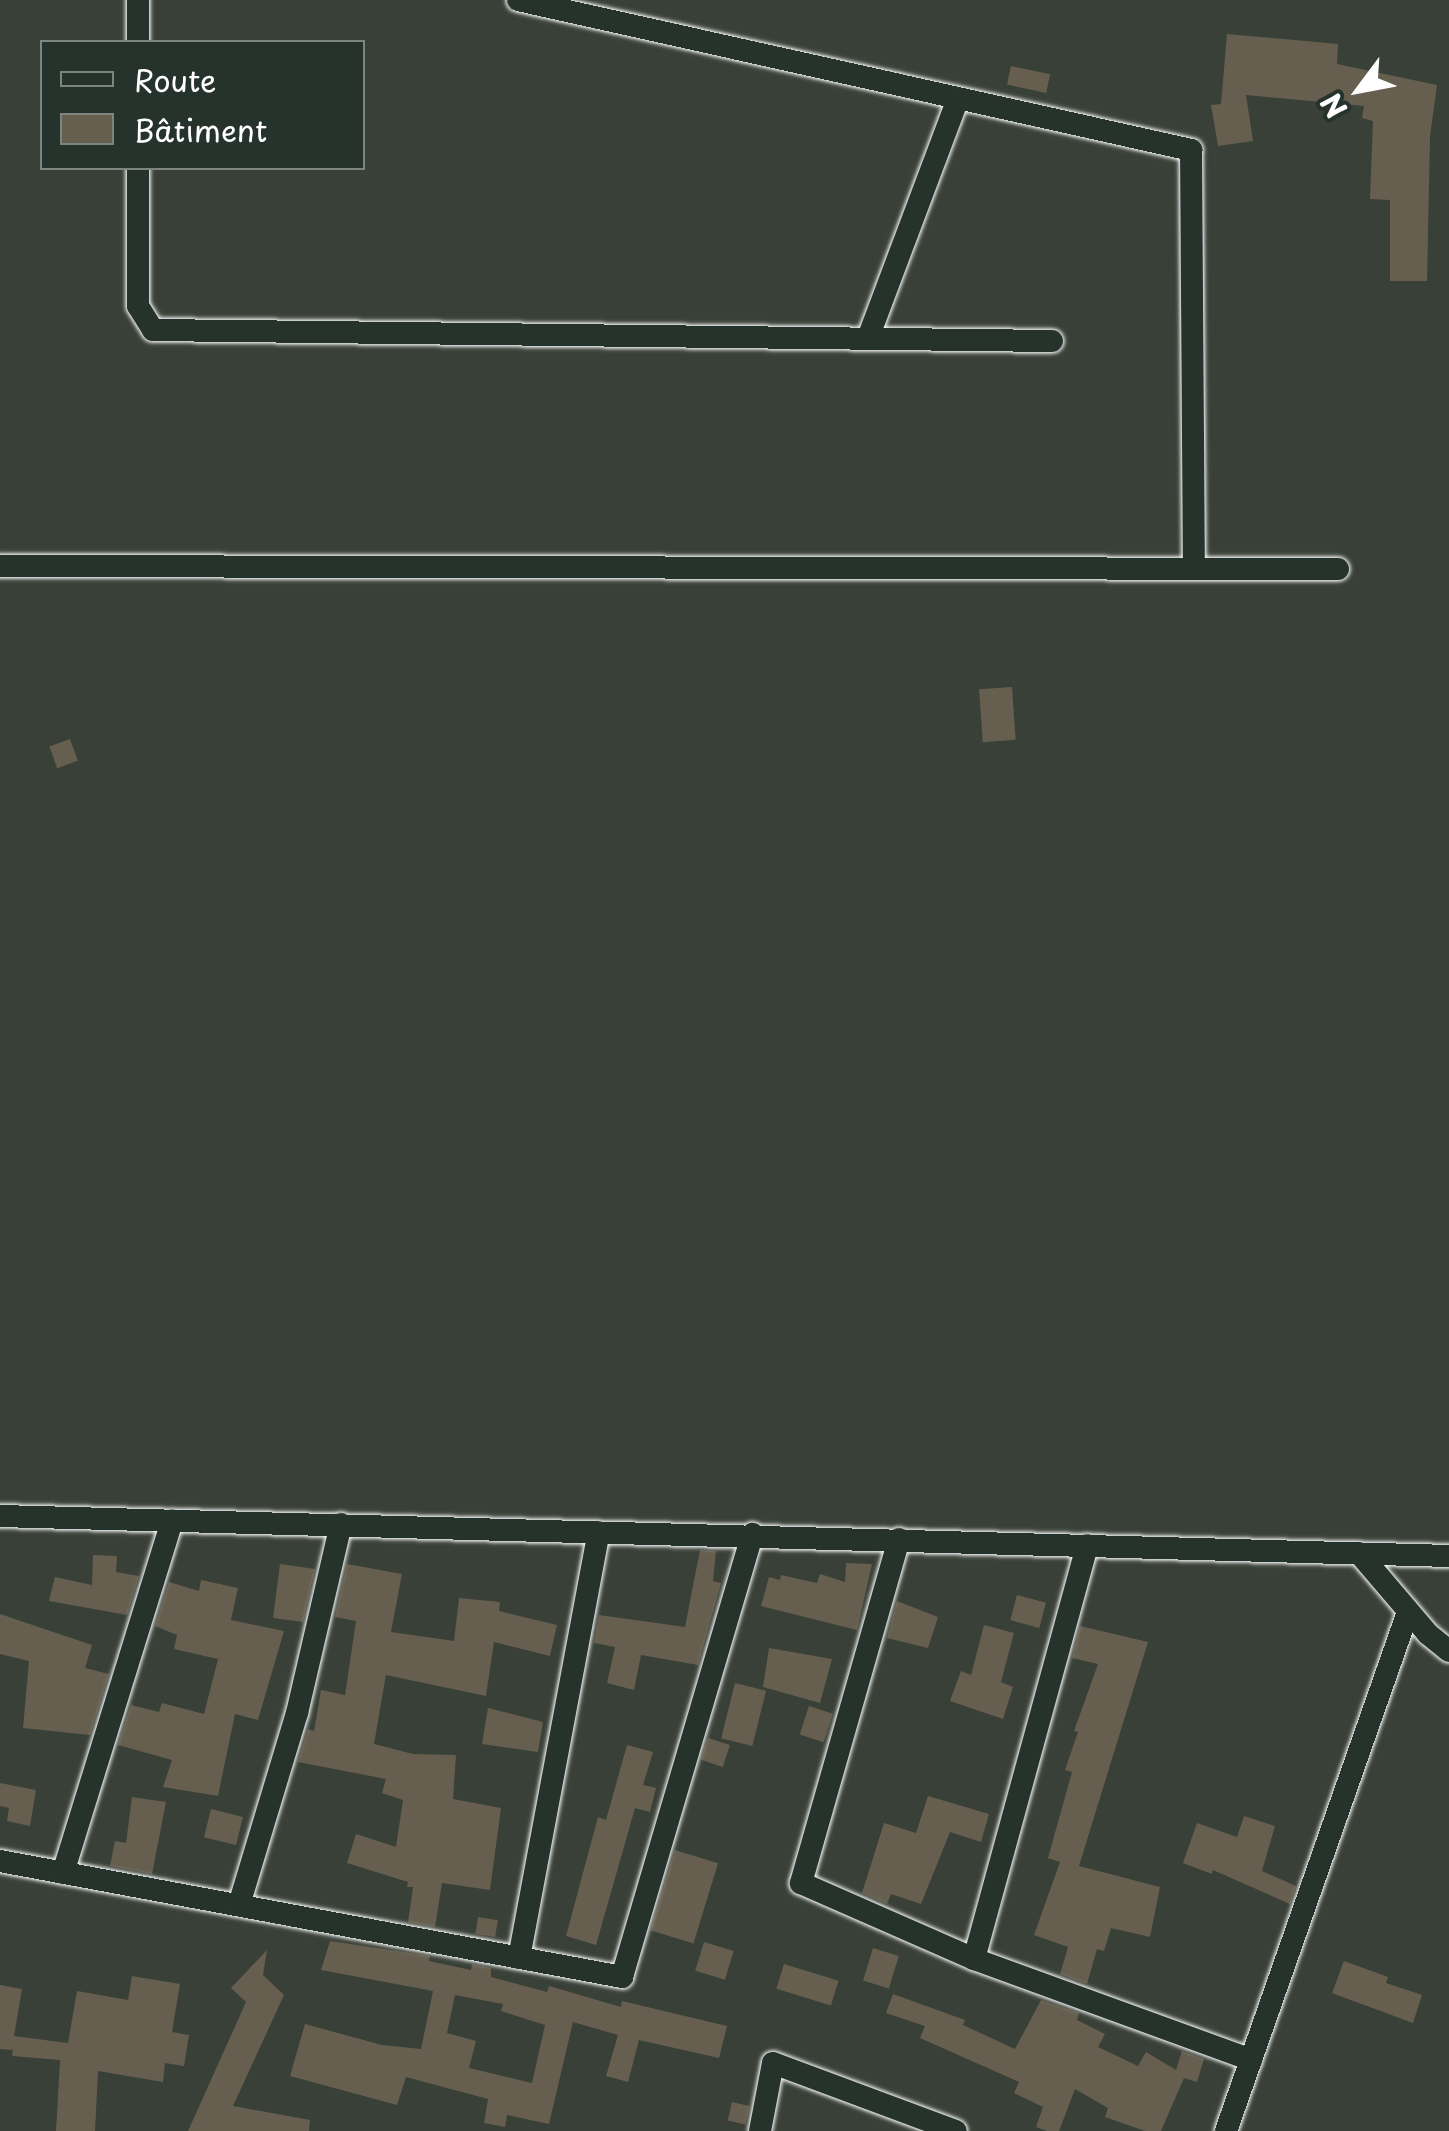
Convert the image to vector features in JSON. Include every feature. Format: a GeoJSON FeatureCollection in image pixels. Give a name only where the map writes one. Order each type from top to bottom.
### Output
{"type":"FeatureCollection","features":[{"type":"Feature","properties":{"kind":"street"},"geometry":{"type":"LineString","coordinates":[[138,0],[138,40]]}},
{"type":"Feature","properties":{"kind":"street"},"geometry":{"type":"LineString","coordinates":[[518,0],[957,101],[1191,150],[1194,569]]}},
{"type":"Feature","properties":{"kind":"street"},"geometry":{"type":"LineString","coordinates":[[868,338],[957,101]]}},
{"type":"Feature","properties":{"kind":"street"},"geometry":{"type":"LineString","coordinates":[[138,170],[138,306],[153,330],[1052,341]]}},
{"type":"Feature","properties":{"kind":"street"},"geometry":{"type":"LineString","coordinates":[[0,566],[1338,569]]}},
{"type":"Feature","properties":{"kind":"street"},"geometry":{"type":"LineString","coordinates":[[0,1516],[1449,1556]]}},
{"type":"Feature","properties":{"kind":"street"},"geometry":{"type":"LineString","coordinates":[[62,1873],[172,1520]]}},
{"type":"Feature","properties":{"kind":"street"},"geometry":{"type":"LineString","coordinates":[[239,1905],[297,1712],[341,1524]]}},
{"type":"Feature","properties":{"kind":"street"},"geometry":{"type":"LineString","coordinates":[[519,1958],[599,1532]]}},
{"type":"Feature","properties":{"kind":"street"},"geometry":{"type":"LineString","coordinates":[[0,1861],[622,1976],[752,1534]]}},
{"type":"Feature","properties":{"kind":"street"},"geometry":{"type":"LineString","coordinates":[[899,1539],[801,1883],[974,1959],[1251,2060]]}},
{"type":"Feature","properties":{"kind":"street"},"geometry":{"type":"LineString","coordinates":[[974,1959],[1087,1545]]}},
{"type":"Feature","properties":{"kind":"street"},"geometry":{"type":"LineString","coordinates":[[1359,1553],[1408,1612],[1449,1652]]}},
{"type":"Feature","properties":{"kind":"street"},"geometry":{"type":"LineString","coordinates":[[1226,2131],[1408,1612]]}},
{"type":"Feature","properties":{"kind":"street"},"geometry":{"type":"LineString","coordinates":[[760,2131],[773,2063],[956,2131]]}},
{"type":"Feature","properties":{"kind":"building"},"geometry":{"type":"Polygon","coordinates":[[[1227,34],[1338,44],[1337,64],[1437,85],[1430,136],[1427,281],[1390,281],[1390,200],[1370,199],[1373,121],[1362,118],[1364,106],[1246,95],[1253,141],[1218,146],[1211,105],[1221,104],[1227,34]]]}},
{"type":"Feature","properties":{"kind":"building"},"geometry":{"type":"Polygon","coordinates":[[[1011,66],[1050,74],[1046,93],[1007,85],[1011,66]]]}},
{"type":"Feature","properties":{"kind":"building"},"geometry":{"type":"Polygon","coordinates":[[[1012,687],[1016,740],[983,742],[979,689],[1012,687]]]}},
{"type":"Feature","properties":{"kind":"building"},"geometry":{"type":"Polygon","coordinates":[[[70,739],[78,761],[57,768],[49,747],[70,739]]]}},
{"type":"Feature","properties":{"kind":"building"},"geometry":{"type":"Polygon","coordinates":[[[700,1550],[716,1551],[713,1581],[721,1583],[698,1665],[641,1655],[634,1690],[607,1683],[615,1647],[594,1643],[599,1615],[685,1627],[700,1550]]]}},
{"type":"Feature","properties":{"kind":"building"},"geometry":{"type":"Polygon","coordinates":[[[93,1555],[117,1556],[116,1572],[139,1576],[127,1615],[49,1601],[55,1577],[92,1585],[93,1555]]]}},
{"type":"Feature","properties":{"kind":"building"},"geometry":{"type":"Polygon","coordinates":[[[846,1563],[872,1564],[857,1630],[761,1606],[769,1577],[780,1580],[781,1575],[817,1583],[820,1574],[845,1582],[846,1563]]]}},
{"type":"Feature","properties":{"kind":"building"},"geometry":{"type":"Polygon","coordinates":[[[280,1564],[315,1569],[303,1622],[273,1618],[280,1564]]]}},
{"type":"Feature","properties":{"kind":"building"},"geometry":{"type":"Polygon","coordinates":[[[347,1564],[402,1574],[391,1632],[454,1641],[459,1598],[500,1602],[499,1611],[557,1625],[550,1656],[494,1642],[486,1696],[386,1675],[374,1744],[413,1754],[456,1755],[453,1799],[501,1808],[490,1890],[442,1883],[435,1927],[408,1922],[413,1887],[407,1887],[408,1882],[347,1863],[356,1834],[396,1847],[403,1800],[382,1793],[386,1779],[298,1762],[308,1729],[314,1731],[321,1690],[345,1695],[356,1621],[335,1617],[347,1564]]]}},
{"type":"Feature","properties":{"kind":"building"},"geometry":{"type":"Polygon","coordinates":[[[201,1580],[238,1588],[231,1620],[284,1631],[258,1720],[235,1714],[218,1796],[163,1787],[172,1760],[118,1745],[131,1705],[159,1712],[162,1703],[204,1714],[218,1659],[174,1649],[177,1635],[155,1626],[169,1582],[199,1591],[201,1580]]]}},
{"type":"Feature","properties":{"kind":"building"},"geometry":{"type":"Polygon","coordinates":[[[1017,1595],[1046,1603],[1039,1628],[1010,1620],[1017,1595]]]}},
{"type":"Feature","properties":{"kind":"building"},"geometry":{"type":"Polygon","coordinates":[[[897,1601],[938,1617],[928,1648],[887,1638],[897,1601]]]}},
{"type":"Feature","properties":{"kind":"building"},"geometry":{"type":"Polygon","coordinates":[[[0,1614],[92,1645],[85,1668],[109,1674],[90,1735],[23,1728],[29,1661],[0,1654],[0,1614]]]}},
{"type":"Feature","properties":{"kind":"building"},"geometry":{"type":"Polygon","coordinates":[[[984,1625],[1014,1633],[1001,1682],[1013,1687],[1003,1719],[950,1701],[961,1671],[971,1675],[984,1625]]]}},
{"type":"Feature","properties":{"kind":"building"},"geometry":{"type":"Polygon","coordinates":[[[1080,1626],[1148,1642],[1079,1866],[1160,1887],[1150,1937],[1111,1928],[1104,1951],[1097,1949],[1087,1984],[1060,1974],[1068,1947],[1034,1935],[1060,1862],[1048,1858],[1072,1772],[1065,1770],[1078,1732],[1074,1731],[1098,1664],[1072,1658],[1080,1626]]]}},
{"type":"Feature","properties":{"kind":"building"},"geometry":{"type":"Polygon","coordinates":[[[769,1648],[832,1659],[820,1703],[763,1687],[769,1648]]]}},
{"type":"Feature","properties":{"kind":"building"},"geometry":{"type":"Polygon","coordinates":[[[735,1683],[766,1691],[752,1746],[721,1738],[735,1683]]]}},
{"type":"Feature","properties":{"kind":"building"},"geometry":{"type":"Polygon","coordinates":[[[809,1706],[833,1714],[824,1742],[800,1735],[809,1706]]]}},
{"type":"Feature","properties":{"kind":"building"},"geometry":{"type":"Polygon","coordinates":[[[488,1708],[543,1722],[538,1752],[482,1744],[488,1708]]]}},
{"type":"Feature","properties":{"kind":"building"},"geometry":{"type":"Polygon","coordinates":[[[708,1738],[730,1745],[723,1767],[701,1760],[708,1738]]]}},
{"type":"Feature","properties":{"kind":"building"},"geometry":{"type":"Polygon","coordinates":[[[627,1745],[653,1752],[643,1785],[656,1788],[650,1812],[635,1808],[596,1945],[566,1936],[598,1817],[606,1820],[627,1745]]]}},
{"type":"Feature","properties":{"kind":"building"},"geometry":{"type":"Polygon","coordinates":[[[0,1783],[36,1790],[30,1826],[7,1821],[9,1808],[0,1806],[0,1783]]]}},
{"type":"Feature","properties":{"kind":"building"},"geometry":{"type":"Polygon","coordinates":[[[928,1796],[989,1814],[981,1842],[950,1832],[921,1904],[891,1894],[887,1904],[862,1893],[884,1823],[916,1833],[928,1796]]]}},
{"type":"Feature","properties":{"kind":"building"},"geometry":{"type":"Polygon","coordinates":[[[132,1797],[166,1802],[152,1874],[110,1866],[115,1841],[126,1843],[132,1797]]]}},
{"type":"Feature","properties":{"kind":"building"},"geometry":{"type":"Polygon","coordinates":[[[211,1809],[243,1817],[236,1845],[204,1837],[211,1809]]]}},
{"type":"Feature","properties":{"kind":"building"},"geometry":{"type":"Polygon","coordinates":[[[1244,1816],[1275,1826],[1262,1871],[1296,1886],[1290,1904],[1213,1870],[1212,1874],[1183,1863],[1197,1823],[1237,1837],[1244,1816]]]}},
{"type":"Feature","properties":{"kind":"building"},"geometry":{"type":"Polygon","coordinates":[[[675,1850],[718,1863],[693,1943],[650,1930],[675,1850]]]}},
{"type":"Feature","properties":{"kind":"building"},"geometry":{"type":"Polygon","coordinates":[[[478,1917],[498,1920],[495,1937],[475,1934],[478,1917]]]}},
{"type":"Feature","properties":{"kind":"building"},"geometry":{"type":"Polygon","coordinates":[[[330,1941],[430,1956],[429,1961],[471,1970],[472,1964],[491,1968],[491,1977],[547,1992],[549,1986],[621,2007],[622,2001],[727,2026],[719,2058],[639,2040],[628,2082],[606,2076],[618,2035],[573,2022],[549,2124],[507,2115],[505,2127],[484,2123],[488,2099],[406,2077],[397,2105],[290,2076],[305,2024],[382,2045],[421,2049],[433,1991],[321,1970],[330,1941]],[[455,1995],[447,2033],[476,2041],[469,2068],[532,2083],[545,2025],[501,2011],[503,2004],[455,1995]]]}},
{"type":"Feature","properties":{"kind":"building"},"geometry":{"type":"Polygon","coordinates":[[[704,1942],[734,1951],[725,1980],[695,1971],[704,1942]]]}},
{"type":"Feature","properties":{"kind":"building"},"geometry":{"type":"Polygon","coordinates":[[[873,1948],[899,1956],[889,1988],[863,1981],[873,1948]]]}},
{"type":"Feature","properties":{"kind":"building"},"geometry":{"type":"Polygon","coordinates":[[[267,1950],[263,1975],[284,1995],[233,2106],[310,2120],[309,2131],[188,2131],[246,2002],[231,1988],[267,1950]]]}},
{"type":"Feature","properties":{"kind":"building"},"geometry":{"type":"Polygon","coordinates":[[[1344,1961],[1388,1977],[1386,1983],[1422,1995],[1413,2023],[1332,1993],[1344,1961]]]}},
{"type":"Feature","properties":{"kind":"building"},"geometry":{"type":"Polygon","coordinates":[[[784,1964],[839,1981],[831,2006],[776,1989],[784,1964]]]}},
{"type":"Feature","properties":{"kind":"building"},"geometry":{"type":"Polygon","coordinates":[[[132,1976],[180,1984],[172,2032],[189,2035],[184,2066],[165,2063],[163,2082],[98,2071],[95,2131],[56,2131],[60,2060],[12,2056],[13,2045],[12,2050],[0,2049],[0,1985],[22,1989],[14,2036],[68,2043],[77,1991],[128,2000],[132,1976]]]}},
{"type":"Feature","properties":{"kind":"building"},"geometry":{"type":"Polygon","coordinates":[[[893,1994],[965,2020],[963,2025],[1015,2049],[1041,2000],[1079,2013],[1077,2020],[1105,2034],[1098,2047],[1138,2066],[1146,2052],[1176,2070],[1182,2051],[1204,2059],[1197,2082],[1184,2078],[1161,2131],[1145,2131],[1105,2117],[1108,2108],[1075,2089],[1059,2131],[1047,2131],[1036,2127],[1043,2107],[1014,2093],[1019,2082],[920,2038],[925,2026],[886,2013],[893,1994]]]}},
{"type":"Feature","properties":{"kind":"building"},"geometry":{"type":"Polygon","coordinates":[[[732,2102],[750,2106],[745,2125],[728,2121],[732,2102]]]}}]}
